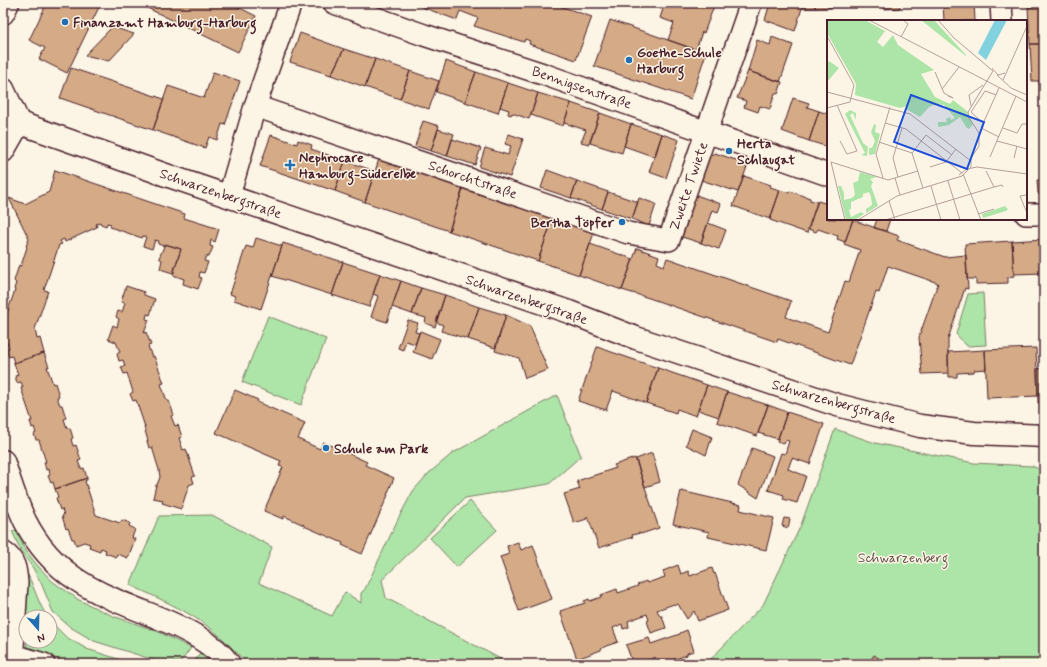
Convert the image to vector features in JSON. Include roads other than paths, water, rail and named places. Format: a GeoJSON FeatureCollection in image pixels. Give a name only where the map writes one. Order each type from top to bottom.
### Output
{"type":"FeatureCollection","features":[{"type":"Feature","properties":{"kind":"street"},"geometry":{"type":"LineString","coordinates":[[229,196],[255,106],[291,3]]}},
{"type":"Feature","properties":{"kind":"street","name":"Bennigsenstraße"},"geometry":{"type":"LineString","coordinates":[[334,3],[708,131],[827,174]]}},
{"type":"Feature","properties":{"kind":"street","name":"Zweite Twiete"},"geometry":{"type":"LineString","coordinates":[[669,240],[708,131],[751,3]]}},
{"type":"Feature","properties":{"kind":"street"},"geometry":{"type":"LineString","coordinates":[[1001,3],[1002,20]]}},
{"type":"Feature","properties":{"kind":"street"},"geometry":{"type":"LineString","coordinates":[[3,13],[5,4]]}},
{"type":"Feature","properties":{"kind":"street"},"geometry":{"type":"LineString","coordinates":[[3,89],[11,120],[3,151]]}},
{"type":"Feature","properties":{"kind":"street","name":"Schorchtstraße"},"geometry":{"type":"LineString","coordinates":[[255,106],[406,156],[628,233],[669,240]]}},
{"type":"Feature","properties":{"kind":"street","name":"Schwarzenbergstraße"},"geometry":{"type":"LineString","coordinates":[[11,120],[569,312],[636,338],[837,405],[920,426],[974,433],[1044,436]]}},
{"type":"Feature","properties":{"kind":"street"},"geometry":{"type":"LineString","coordinates":[[1027,214],[1044,214]]}},
{"type":"Feature","properties":{"kind":"street"},"geometry":{"type":"LineString","coordinates":[[3,461],[26,522],[44,550],[55,563],[68,574],[91,589],[185,630],[216,650],[229,664]]}},
{"type":"Feature","properties":{"kind":"street"},"geometry":{"type":"LineString","coordinates":[[8,556],[16,570],[17,583],[12,659],[44,664]]}},
{"type":"Feature","properties":{"kind":"place","name":"Finanzamt Hamburg-Harburg"},"geometry":{"type":"Point","coordinates":[65,22]}},
{"type":"Feature","properties":{"kind":"place","name":"Goethe-Schule Harburg"},"geometry":{"type":"Point","coordinates":[629,60]}},
{"type":"Feature","properties":{"kind":"place","name":"Herta Schlaugat"},"geometry":{"type":"Point","coordinates":[729,151]}},
{"type":"Feature","properties":{"kind":"place","name":"Nephrocare Hamburg-Süderelbe"},"geometry":{"type":"Point","coordinates":[290,165]}},
{"type":"Feature","properties":{"kind":"place","name":"Bertha Töpfer"},"geometry":{"type":"Point","coordinates":[622,222]}},
{"type":"Feature","properties":{"kind":"place","name":"Schule am Park"},"geometry":{"type":"Point","coordinates":[326,448]}},
{"type":"Feature","properties":{"kind":"park label","name":"Schwarzenberg"},"geometry":{"type":"Point","coordinates":[903,557]}}]}
